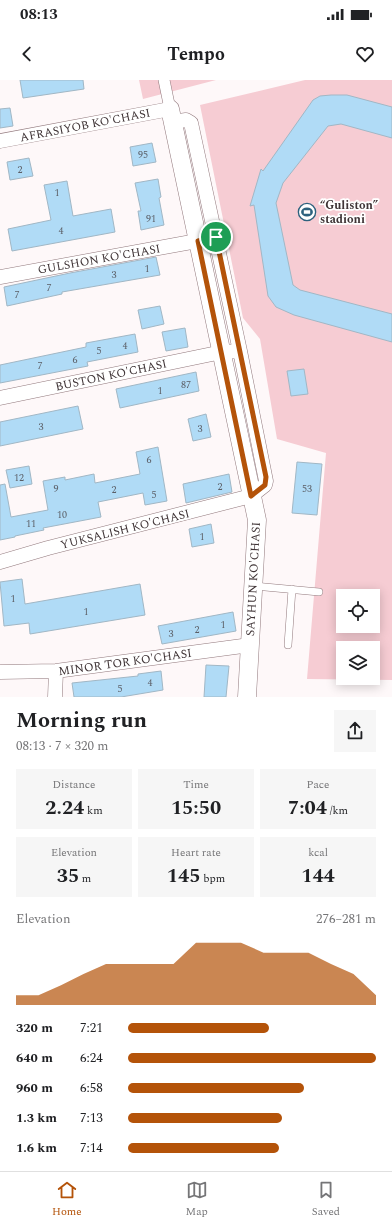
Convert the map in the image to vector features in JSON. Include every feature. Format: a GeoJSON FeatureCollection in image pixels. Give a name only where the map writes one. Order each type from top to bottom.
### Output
{"type":"FeatureCollection","features":[{"type":"Feature","properties":{"kind":"street"},"geometry":{"type":"LineString","coordinates":[[164,80],[171,116]]}},
{"type":"Feature","properties":{"kind":"street","name":"AFRASIYOB KO'CHASI"},"geometry":{"type":"LineString","coordinates":[[0,141],[171,116],[186,120],[191,123],[216,237]]}},
{"type":"Feature","properties":{"kind":"street","name":"SAYHUN KO'CHASI"},"geometry":{"type":"LineString","coordinates":[[171,116],[257,520],[247,697]]}},
{"type":"Feature","properties":{"kind":"street"},"geometry":{"type":"LineString","coordinates":[[216,237],[266,477],[265,485],[251,496]]}},
{"type":"Feature","properties":{"kind":"street","name":"GULSHON KO'CHASI"},"geometry":{"type":"LineString","coordinates":[[0,277],[216,237]]}},
{"type":"Feature","properties":{"kind":"street","name":"BUSTON KO'CHASI"},"geometry":{"type":"LineString","coordinates":[[0,398],[222,352],[240,351]]}},
{"type":"Feature","properties":{"kind":"street","name":"YUKSALISH KO'CHASI"},"geometry":{"type":"LineString","coordinates":[[0,562],[251,496]]}},
{"type":"Feature","properties":{"kind":"street","name":"MINOR TOR KO'CHASI"},"geometry":{"type":"LineString","coordinates":[[0,672],[56,671],[250,645]]}},
{"type":"Feature","properties":{"kind":"street"},"geometry":{"type":"LineString","coordinates":[[55,697],[56,671]]}},
{"type":"Feature","properties":{"kind":"lane"},"geometry":{"type":"LineString","coordinates":[[253,586],[319,592]]}},
{"type":"Feature","properties":{"kind":"lane"},"geometry":{"type":"LineString","coordinates":[[288,645],[292,589]]}},
{"type":"Feature","properties":{"kind":"shaded area"},"geometry":{"type":"Polygon","coordinates":[[[139,80],[216,80],[143,99],[139,80]]]}},
{"type":"Feature","properties":{"kind":"shaded area","name":"“Guliston” stadioni"},"geometry":{"type":"Polygon","coordinates":[[[305,80],[392,80],[392,680],[380,680],[380,641],[336,641],[336,679],[307,679],[326,453],[277,439],[260,339],[243,318],[200,105],[305,80]]]}},
{"type":"Feature","properties":{"kind":"building"},"geometry":{"type":"Polygon","coordinates":[[[20,80],[83,80],[84,89],[23,98],[20,80]]]}},
{"type":"Feature","properties":{"kind":"building"},"geometry":{"type":"Polygon","coordinates":[[[347,95],[392,107],[392,138],[341,124],[328,126],[283,183],[276,203],[293,285],[300,290],[392,314],[392,342],[294,315],[276,307],[268,296],[254,205],[250,206],[261,169],[263,171],[313,100],[320,96],[347,95]]]}},
{"type":"Feature","properties":{"kind":"building"},"geometry":{"type":"Polygon","coordinates":[[[10,108],[13,126],[0,128],[0,109],[10,108]]]}},
{"type":"Feature","properties":{"kind":"building"},"geometry":{"type":"Polygon","coordinates":[[[152,143],[156,162],[133,166],[130,147],[152,143]]]}},
{"type":"Feature","properties":{"kind":"building"},"geometry":{"type":"Polygon","coordinates":[[[29,158],[33,176],[10,180],[7,162],[29,158]]]}},
{"type":"Feature","properties":{"kind":"building"},"geometry":{"type":"Polygon","coordinates":[[[158,179],[161,197],[159,198],[164,225],[141,230],[138,211],[141,211],[135,183],[158,179]]]}},
{"type":"Feature","properties":{"kind":"building"},"geometry":{"type":"Polygon","coordinates":[[[67,181],[73,216],[111,209],[115,232],[12,251],[8,229],[51,220],[44,185],[67,181]]]}},
{"type":"Feature","properties":{"kind":"building"},"geometry":{"type":"Polygon","coordinates":[[[156,257],[160,275],[62,292],[62,294],[7,306],[4,287],[156,257]]]}},
{"type":"Feature","properties":{"kind":"building"},"geometry":{"type":"Polygon","coordinates":[[[160,306],[164,324],[142,329],[138,310],[160,306]]]}},
{"type":"Feature","properties":{"kind":"building"},"geometry":{"type":"Polygon","coordinates":[[[185,328],[188,347],[166,351],[162,332],[185,328]]]}},
{"type":"Feature","properties":{"kind":"building"},"geometry":{"type":"Polygon","coordinates":[[[135,334],[138,352],[87,362],[88,366],[0,383],[0,365],[86,347],[86,343],[135,334]]]}},
{"type":"Feature","properties":{"kind":"building"},"geometry":{"type":"Polygon","coordinates":[[[304,369],[308,394],[291,396],[287,371],[304,369]]]}},
{"type":"Feature","properties":{"kind":"building"},"geometry":{"type":"Polygon","coordinates":[[[196,372],[199,391],[120,408],[116,389],[196,372]]]}},
{"type":"Feature","properties":{"kind":"building"},"geometry":{"type":"Polygon","coordinates":[[[78,406],[83,429],[0,446],[0,422],[78,406]]]}},
{"type":"Feature","properties":{"kind":"building"},"geometry":{"type":"Polygon","coordinates":[[[206,414],[211,437],[193,441],[188,419],[206,414]]]}},
{"type":"Feature","properties":{"kind":"building"},"geometry":{"type":"Polygon","coordinates":[[[158,447],[167,501],[145,505],[143,493],[98,502],[101,517],[43,528],[44,530],[0,540],[0,485],[5,484],[11,517],[48,510],[43,481],[65,477],[65,480],[94,474],[95,483],[140,474],[136,452],[158,447]]]}},
{"type":"Feature","properties":{"kind":"building"},"geometry":{"type":"Polygon","coordinates":[[[297,462],[322,464],[317,515],[292,513],[297,462]]]}},
{"type":"Feature","properties":{"kind":"building"},"geometry":{"type":"Polygon","coordinates":[[[29,466],[32,484],[10,488],[6,470],[29,466]]]}},
{"type":"Feature","properties":{"kind":"building"},"geometry":{"type":"Polygon","coordinates":[[[229,474],[232,492],[186,503],[183,484],[229,474]]]}},
{"type":"Feature","properties":{"kind":"building"},"geometry":{"type":"Polygon","coordinates":[[[211,524],[214,543],[192,547],[189,529],[211,524]]]}},
{"type":"Feature","properties":{"kind":"building"},"geometry":{"type":"Polygon","coordinates":[[[22,579],[25,604],[140,584],[145,615],[30,634],[29,623],[4,626],[0,582],[22,579]]]}},
{"type":"Feature","properties":{"kind":"building"},"geometry":{"type":"Polygon","coordinates":[[[233,612],[236,631],[162,644],[158,626],[233,612]]]}},
{"type":"Feature","properties":{"kind":"building"},"geometry":{"type":"Polygon","coordinates":[[[206,665],[229,666],[226,697],[204,697],[206,665]]]}},
{"type":"Feature","properties":{"kind":"building"},"geometry":{"type":"Polygon","coordinates":[[[161,671],[163,690],[121,697],[74,697],[72,683],[138,676],[138,674],[161,671]]]}},
{"type":"Feature","properties":{"kind":"place","name":"“Guliston” stadioni"},"geometry":{"type":"Point","coordinates":[307,212]}},
{"type":"Feature","properties":{"kind":"route"},"geometry":{"type":"LineString","coordinates":[[216,237],[242,355],[266,477],[265,485],[251,496],[198,241],[216,237]]}}]}
